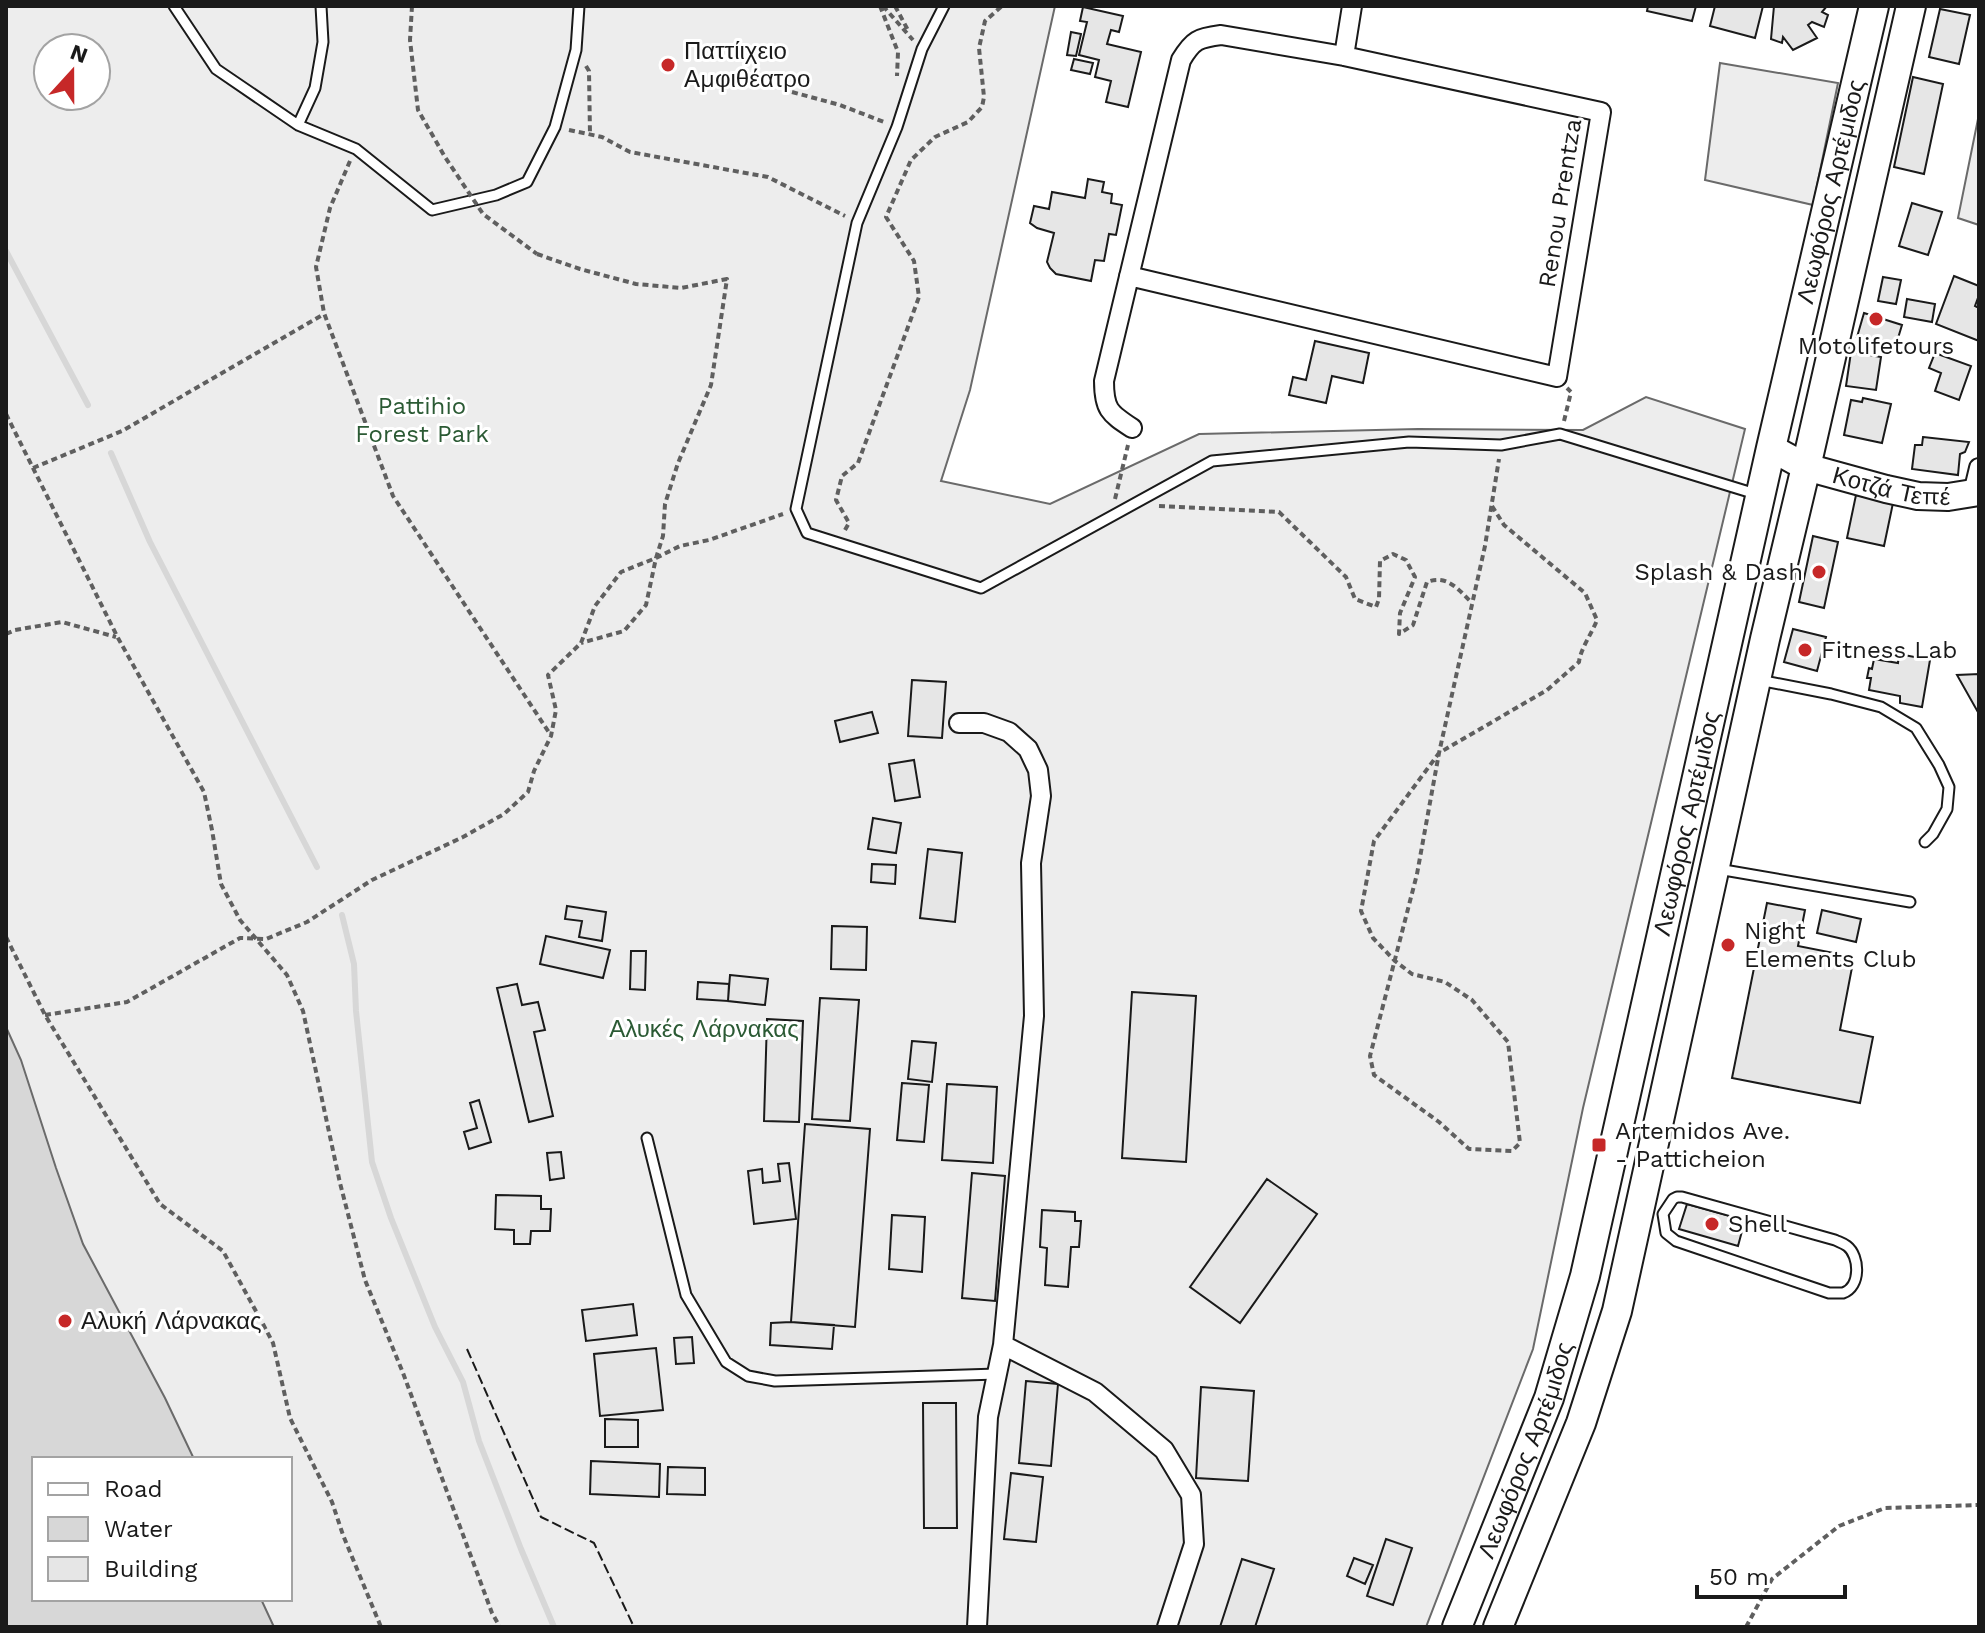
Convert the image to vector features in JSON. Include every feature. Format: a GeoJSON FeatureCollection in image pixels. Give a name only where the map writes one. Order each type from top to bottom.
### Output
{"type":"FeatureCollection","features":[{"type":"Feature","properties":{"kind":"main road","name":"Λεωφόρος Αρτέμιδος"},"geometry":{"type":"LineString","coordinates":[[1457,1627],[1549,1398],[1585,1276],[1874,6]]}},
{"type":"Feature","properties":{"kind":"main road","name":"Λεωφόρος Αρτέμιδος"},"geometry":{"type":"LineString","coordinates":[[1498,1627],[1581,1423],[1617,1311],[1756,679],[1911,6]]}},
{"type":"Feature","properties":{"kind":"street"},"geometry":{"type":"LineString","coordinates":[[1344,56],[1352,6]]}},
{"type":"Feature","properties":{"kind":"street","name":"Renou Prentza"},"geometry":{"type":"LineString","coordinates":[[1132,428],[1113,415],[1104,399],[1104,381],[1181,60],[1189,46],[1201,37],[1221,35],[1344,56],[1601,112],[1557,377]]}},
{"type":"Feature","properties":{"kind":"street"},"geometry":{"type":"LineString","coordinates":[[1129,276],[1557,377]]}},
{"type":"Feature","properties":{"kind":"street","name":"Κοτζά Τεπέ"},"geometry":{"type":"LineString","coordinates":[[1771,448],[1806,467],[1918,496],[1948,497],[1977,484]]}},
{"type":"Feature","properties":{"kind":"street"},"geometry":{"type":"LineString","coordinates":[[959,723],[984,723],[1009,732],[1028,749],[1038,770],[1041,796],[1031,863],[1034,1016],[1003,1345],[988,1417],[977,1627]]}},
{"type":"Feature","properties":{"kind":"street"},"geometry":{"type":"LineString","coordinates":[[1003,1345],[1095,1392],[1164,1450],[1191,1495],[1194,1544],[1167,1627]]}},
{"type":"Feature","properties":{"kind":"lane"},"geometry":{"type":"LineString","coordinates":[[174,6],[216,69],[298,125],[356,149],[432,210],[496,195],[527,182],[555,127],[576,50],[579,6]]}},
{"type":"Feature","properties":{"kind":"lane"},"geometry":{"type":"LineString","coordinates":[[298,125],[315,88],[323,42],[321,6]]}},
{"type":"Feature","properties":{"kind":"lane"},"geometry":{"type":"LineString","coordinates":[[944,6],[922,49],[897,127],[857,223],[796,509],[807,533],[981,588],[1212,461],[1409,442],[1501,445],[1560,434],[1761,495]]}},
{"type":"Feature","properties":{"kind":"lane"},"geometry":{"type":"LineString","coordinates":[[1756,679],[1881,707],[1916,728],[1949,787],[1947,809],[1925,842]]}},
{"type":"Feature","properties":{"kind":"lane"},"geometry":{"type":"LineString","coordinates":[[1714,868],[1910,902]]}},
{"type":"Feature","properties":{"kind":"lane"},"geometry":{"type":"LineString","coordinates":[[647,1138],[686,1295],[726,1362],[748,1376],[775,1381],[997,1374]]}},
{"type":"Feature","properties":{"kind":"lane"},"geometry":{"type":"LineString","coordinates":[[1682,1197],[1835,1240],[1848,1246],[1855,1255],[1856,1276],[1850,1288],[1842,1293],[1829,1293],[1676,1241],[1666,1233],[1663,1214],[1673,1199],[1682,1197]]}},
{"type":"Feature","properties":{"kind":"path"},"geometry":{"type":"LineString","coordinates":[[412,6],[410,40],[418,110],[483,214],[537,254],[636,284],[681,288],[727,279],[711,385],[678,463],[665,504],[663,536],[646,605],[624,631],[581,643]]}},
{"type":"Feature","properties":{"kind":"path"},"geometry":{"type":"LineString","coordinates":[[882,6],[922,49]]}},
{"type":"Feature","properties":{"kind":"path"},"geometry":{"type":"LineString","coordinates":[[882,6],[898,52],[897,82]]}},
{"type":"Feature","properties":{"kind":"path"},"geometry":{"type":"LineString","coordinates":[[895,6],[911,38]]}},
{"type":"Feature","properties":{"kind":"path"},"geometry":{"type":"LineString","coordinates":[[838,543],[849,523],[836,500],[842,476],[858,463],[919,297],[914,261],[886,217],[911,160],[935,137],[968,122],[982,107],[984,97],[979,48],[985,21],[1002,6]]}},
{"type":"Feature","properties":{"kind":"path"},"geometry":{"type":"LineString","coordinates":[[576,50],[589,71],[590,135]]}},
{"type":"Feature","properties":{"kind":"path"},"geometry":{"type":"LineString","coordinates":[[792,92],[840,105],[897,127]]}},
{"type":"Feature","properties":{"kind":"path"},"geometry":{"type":"LineString","coordinates":[[555,127],[602,137],[630,152],[768,177],[857,223]]}},
{"type":"Feature","properties":{"kind":"path"},"geometry":{"type":"LineString","coordinates":[[356,149],[330,208],[316,267],[324,313],[393,496],[551,736]]}},
{"type":"Feature","properties":{"kind":"path"},"geometry":{"type":"LineString","coordinates":[[33,468],[122,431],[324,313]]}},
{"type":"Feature","properties":{"kind":"path"},"geometry":{"type":"LineString","coordinates":[[1557,377],[1571,392],[1560,434]]}},
{"type":"Feature","properties":{"kind":"path"},"geometry":{"type":"LineString","coordinates":[[6,414],[118,638],[204,792],[221,884],[240,920],[287,975],[303,1011],[340,1183],[365,1280],[500,1627]]}},
{"type":"Feature","properties":{"kind":"path"},"geometry":{"type":"LineString","coordinates":[[1111,517],[1132,428]]}},
{"type":"Feature","properties":{"kind":"path"},"geometry":{"type":"LineString","coordinates":[[1492,506],[1504,525],[1585,593],[1597,620],[1579,653],[1579,662],[1547,690],[1439,753],[1374,841],[1361,911],[1373,938],[1395,961],[1412,974],[1445,982],[1472,1000],[1508,1042],[1520,1143],[1512,1151],[1469,1149],[1439,1122],[1374,1075],[1370,1056],[1395,961],[1417,874],[1439,753],[1485,546],[1501,445]]}},
{"type":"Feature","properties":{"kind":"path"},"geometry":{"type":"LineString","coordinates":[[1133,505],[1279,512],[1346,577],[1355,599],[1376,607],[1380,561],[1393,554],[1406,560],[1415,577],[1400,613],[1399,634],[1413,625],[1427,582],[1436,579],[1451,582],[1472,603]]}},
{"type":"Feature","properties":{"kind":"path"},"geometry":{"type":"LineString","coordinates":[[45,1015],[127,1002],[240,938],[266,939],[307,922],[372,880],[504,814],[528,792],[534,771],[551,736],[556,710],[548,675],[581,643],[595,606],[621,572],[680,546],[709,540],[796,509]]}},
{"type":"Feature","properties":{"kind":"path"},"geometry":{"type":"LineString","coordinates":[[6,634],[62,622],[118,638]]}},
{"type":"Feature","properties":{"kind":"path"},"geometry":{"type":"LineString","coordinates":[[6,937],[45,1015],[160,1204],[223,1251],[263,1324],[273,1343],[290,1418],[332,1502],[381,1627]]}},
{"type":"Feature","properties":{"kind":"path"},"geometry":{"type":"LineString","coordinates":[[1746,1627],[1772,1579],[1839,1526],[1885,1508],[1979,1505]]}},
{"type":"Feature","properties":{"kind":"shaded area","name":"Αλυκές Λάρνακας"},"geometry":{"type":"Polygon","coordinates":[[[6,6],[1055,6],[970,390],[941,481],[1050,504],[1199,434],[1418,429],[1583,430],[1646,397],[1745,429],[1583,1108],[1533,1349],[1426,1627],[6,1627],[6,6]]]}},
{"type":"Feature","properties":{"kind":"shaded area"},"geometry":{"type":"Polygon","coordinates":[[[1720,63],[1838,83],[1813,205],[1705,180],[1720,63]]]}},
{"type":"Feature","properties":{"kind":"shaded area"},"geometry":{"type":"Polygon","coordinates":[[[1979,114],[1979,225],[1958,218],[1979,114]]]}},
{"type":"Feature","properties":{"kind":"water","name":"Αλυκή Λάρνακας"},"geometry":{"type":"Polygon","coordinates":[[[6,1027],[21,1060],[83,1244],[193,1457],[32,1457],[32,1601],[262,1601],[274,1627],[6,1627],[6,1027]]]}},
{"type":"Feature","properties":{"kind":"building"},"geometry":{"type":"Polygon","coordinates":[[[1648,6],[1696,6],[1692,21],[1647,11],[1648,6]]]}},
{"type":"Feature","properties":{"kind":"building"},"geometry":{"type":"Polygon","coordinates":[[[1715,6],[1763,6],[1755,38],[1710,26],[1715,6]]]}},
{"type":"Feature","properties":{"kind":"building"},"geometry":{"type":"Polygon","coordinates":[[[1774,6],[1827,6],[1822,12],[1828,15],[1824,27],[1812,22],[1808,25],[1817,38],[1793,50],[1783,37],[1782,43],[1771,39],[1774,6]]]}},
{"type":"Feature","properties":{"kind":"building"},"geometry":{"type":"Polygon","coordinates":[[[1083,7],[1123,16],[1119,32],[1111,30],[1107,44],[1141,52],[1128,107],[1106,102],[1111,81],[1095,77],[1099,60],[1079,55],[1087,22],[1080,21],[1083,7]]]}},
{"type":"Feature","properties":{"kind":"building"},"geometry":{"type":"Polygon","coordinates":[[[1940,9],[1970,15],[1959,64],[1929,57],[1940,9]]]}},
{"type":"Feature","properties":{"kind":"building"},"geometry":{"type":"Polygon","coordinates":[[[1071,32],[1081,34],[1076,56],[1067,55],[1071,32]]]}},
{"type":"Feature","properties":{"kind":"building"},"geometry":{"type":"Polygon","coordinates":[[[1074,59],[1093,63],[1090,74],[1071,70],[1074,59]]]}},
{"type":"Feature","properties":{"kind":"building"},"geometry":{"type":"Polygon","coordinates":[[[1913,77],[1943,84],[1924,174],[1894,167],[1913,77]]]}},
{"type":"Feature","properties":{"kind":"building"},"geometry":{"type":"Polygon","coordinates":[[[1088,179],[1104,182],[1102,192],[1112,194],[1111,203],[1122,205],[1116,235],[1109,234],[1104,261],[1095,260],[1091,281],[1056,274],[1047,262],[1054,233],[1030,223],[1034,206],[1049,209],[1052,192],[1085,198],[1088,179]]]}},
{"type":"Feature","properties":{"kind":"building"},"geometry":{"type":"Polygon","coordinates":[[[1912,203],[1942,212],[1928,255],[1899,246],[1912,203]]]}},
{"type":"Feature","properties":{"kind":"building"},"geometry":{"type":"Polygon","coordinates":[[[1954,276],[1979,286],[1975,306],[1979,308],[1979,341],[1936,324],[1954,276]]]}},
{"type":"Feature","properties":{"kind":"building"},"geometry":{"type":"Polygon","coordinates":[[[1883,277],[1901,280],[1896,304],[1878,301],[1883,277]]]}},
{"type":"Feature","properties":{"kind":"building"},"geometry":{"type":"Polygon","coordinates":[[[1907,299],[1935,304],[1932,322],[1904,317],[1907,299]]]}},
{"type":"Feature","properties":{"kind":"building"},"geometry":{"type":"Polygon","coordinates":[[[1864,313],[1902,325],[1895,348],[1874,342],[1871,353],[1859,350],[1863,339],[1857,337],[1864,313]]]}},
{"type":"Feature","properties":{"kind":"building"},"geometry":{"type":"Polygon","coordinates":[[[1315,341],[1369,353],[1363,383],[1332,376],[1326,403],[1289,395],[1293,377],[1306,380],[1315,341]]]}},
{"type":"Feature","properties":{"kind":"building"},"geometry":{"type":"Polygon","coordinates":[[[1851,352],[1881,357],[1876,390],[1846,386],[1851,352]]]}},
{"type":"Feature","properties":{"kind":"building"},"geometry":{"type":"Polygon","coordinates":[[[1935,353],[1971,366],[1959,400],[1935,391],[1941,373],[1929,368],[1935,353]]]}},
{"type":"Feature","properties":{"kind":"building"},"geometry":{"type":"Polygon","coordinates":[[[1863,398],[1891,404],[1882,443],[1844,435],[1851,400],[1862,402],[1863,398]]]}},
{"type":"Feature","properties":{"kind":"building"},"geometry":{"type":"Polygon","coordinates":[[[1923,437],[1969,442],[1965,452],[1960,454],[1958,475],[1912,469],[1915,445],[1922,445],[1923,437]]]}},
{"type":"Feature","properties":{"kind":"building"},"geometry":{"type":"Polygon","coordinates":[[[1856,495],[1893,503],[1884,546],[1847,538],[1856,495]]]}},
{"type":"Feature","properties":{"kind":"building","name":"Splash & Dash"},"geometry":{"type":"Polygon","coordinates":[[[1813,536],[1838,542],[1824,608],[1799,602],[1813,536]]]}},
{"type":"Feature","properties":{"kind":"building","name":"Fitness Lab"},"geometry":{"type":"Polygon","coordinates":[[[1793,629],[1826,637],[1817,671],[1784,662],[1793,629]]]}},
{"type":"Feature","properties":{"kind":"building"},"geometry":{"type":"Polygon","coordinates":[[[1899,654],[1930,660],[1922,707],[1900,703],[1900,696],[1869,690],[1871,678],[1867,678],[1874,659],[1898,663],[1899,654]]]}},
{"type":"Feature","properties":{"kind":"building"},"geometry":{"type":"Polygon","coordinates":[[[1979,674],[1979,714],[1957,675],[1979,674]]]}},
{"type":"Feature","properties":{"kind":"building"},"geometry":{"type":"Polygon","coordinates":[[[912,680],[946,682],[942,738],[908,736],[912,680]]]}},
{"type":"Feature","properties":{"kind":"building"},"geometry":{"type":"Polygon","coordinates":[[[872,712],[878,733],[840,742],[835,721],[872,712]]]}},
{"type":"Feature","properties":{"kind":"building"},"geometry":{"type":"Polygon","coordinates":[[[914,760],[920,797],[895,801],[889,764],[914,760]]]}},
{"type":"Feature","properties":{"kind":"building"},"geometry":{"type":"Polygon","coordinates":[[[873,818],[901,823],[896,853],[868,849],[873,818]]]}},
{"type":"Feature","properties":{"kind":"building"},"geometry":{"type":"Polygon","coordinates":[[[928,849],[962,853],[955,922],[920,918],[928,849]]]}},
{"type":"Feature","properties":{"kind":"building"},"geometry":{"type":"Polygon","coordinates":[[[872,864],[896,865],[895,884],[871,882],[872,864]]]}},
{"type":"Feature","properties":{"kind":"building"},"geometry":{"type":"Polygon","coordinates":[[[1767,903],[1805,910],[1798,946],[1854,957],[1840,1030],[1873,1037],[1860,1103],[1732,1078],[1767,903]]]}},
{"type":"Feature","properties":{"kind":"building"},"geometry":{"type":"Polygon","coordinates":[[[567,906],[606,912],[602,941],[579,937],[582,921],[565,919],[567,906]]]}},
{"type":"Feature","properties":{"kind":"building"},"geometry":{"type":"Polygon","coordinates":[[[1822,910],[1861,919],[1856,942],[1817,933],[1822,910]]]}},
{"type":"Feature","properties":{"kind":"building"},"geometry":{"type":"Polygon","coordinates":[[[832,926],[867,927],[866,970],[831,969],[832,926]]]}},
{"type":"Feature","properties":{"kind":"building"},"geometry":{"type":"Polygon","coordinates":[[[546,936],[610,950],[603,978],[540,964],[546,936]]]}},
{"type":"Feature","properties":{"kind":"building"},"geometry":{"type":"Polygon","coordinates":[[[631,951],[646,951],[645,990],[630,989],[631,951]]]}},
{"type":"Feature","properties":{"kind":"building"},"geometry":{"type":"Polygon","coordinates":[[[730,975],[768,979],[765,1005],[728,1001],[730,975]]]}},
{"type":"Feature","properties":{"kind":"building"},"geometry":{"type":"Polygon","coordinates":[[[698,982],[729,984],[728,1001],[697,999],[698,982]]]}},
{"type":"Feature","properties":{"kind":"building"},"geometry":{"type":"Polygon","coordinates":[[[517,984],[522,1005],[538,1002],[545,1030],[534,1032],[553,1116],[529,1122],[497,988],[517,984]]]}},
{"type":"Feature","properties":{"kind":"building"},"geometry":{"type":"Polygon","coordinates":[[[1132,992],[1196,996],[1186,1162],[1122,1158],[1132,992]]]}},
{"type":"Feature","properties":{"kind":"building"},"geometry":{"type":"Polygon","coordinates":[[[820,998],[859,1000],[850,1121],[812,1119],[820,998]]]}},
{"type":"Feature","properties":{"kind":"building"},"geometry":{"type":"Polygon","coordinates":[[[767,1019],[803,1021],[799,1122],[764,1121],[767,1019]]]}},
{"type":"Feature","properties":{"kind":"building"},"geometry":{"type":"Polygon","coordinates":[[[912,1041],[936,1043],[932,1082],[908,1079],[912,1041]]]}},
{"type":"Feature","properties":{"kind":"building"},"geometry":{"type":"Polygon","coordinates":[[[902,1083],[929,1085],[924,1142],[897,1140],[902,1083]]]}},
{"type":"Feature","properties":{"kind":"building"},"geometry":{"type":"Polygon","coordinates":[[[947,1084],[997,1087],[993,1163],[942,1160],[947,1084]]]}},
{"type":"Feature","properties":{"kind":"building"},"geometry":{"type":"Polygon","coordinates":[[[479,1100],[491,1142],[469,1149],[464,1132],[477,1128],[470,1103],[479,1100]]]}},
{"type":"Feature","properties":{"kind":"building"},"geometry":{"type":"Polygon","coordinates":[[[805,1124],[870,1129],[855,1327],[791,1322],[805,1124]]]}},
{"type":"Feature","properties":{"kind":"building"},"geometry":{"type":"Polygon","coordinates":[[[561,1152],[564,1178],[550,1180],[547,1153],[561,1152]]]}},
{"type":"Feature","properties":{"kind":"building"},"geometry":{"type":"Polygon","coordinates":[[[789,1163],[796,1219],[754,1224],[748,1171],[762,1169],[763,1183],[780,1181],[778,1164],[789,1163]]]}},
{"type":"Feature","properties":{"kind":"building"},"geometry":{"type":"Polygon","coordinates":[[[972,1173],[1005,1176],[995,1301],[962,1298],[972,1173]]]}},
{"type":"Feature","properties":{"kind":"building"},"geometry":{"type":"Polygon","coordinates":[[[1267,1179],[1317,1214],[1240,1323],[1190,1287],[1267,1179]]]}},
{"type":"Feature","properties":{"kind":"building"},"geometry":{"type":"Polygon","coordinates":[[[496,1195],[541,1196],[541,1209],[551,1209],[550,1231],[531,1231],[530,1244],[514,1244],[514,1230],[495,1229],[496,1195]]]}},
{"type":"Feature","properties":{"kind":"building","name":"Shell"},"geometry":{"type":"Polygon","coordinates":[[[1687,1204],[1745,1220],[1738,1246],[1679,1229],[1687,1204]]]}},
{"type":"Feature","properties":{"kind":"building"},"geometry":{"type":"Polygon","coordinates":[[[1042,1210],[1075,1212],[1075,1221],[1081,1221],[1079,1247],[1071,1247],[1068,1287],[1045,1285],[1047,1248],[1040,1247],[1042,1210]]]}},
{"type":"Feature","properties":{"kind":"building"},"geometry":{"type":"Polygon","coordinates":[[[892,1215],[925,1217],[922,1272],[889,1269],[892,1215]]]}},
{"type":"Feature","properties":{"kind":"building"},"geometry":{"type":"Polygon","coordinates":[[[633,1304],[637,1335],[586,1341],[582,1310],[633,1304]]]}},
{"type":"Feature","properties":{"kind":"building"},"geometry":{"type":"Polygon","coordinates":[[[771,1323],[834,1325],[832,1349],[770,1345],[771,1323]]]}},
{"type":"Feature","properties":{"kind":"building"},"geometry":{"type":"Polygon","coordinates":[[[692,1337],[694,1363],[676,1364],[674,1338],[692,1337]]]}},
{"type":"Feature","properties":{"kind":"building"},"geometry":{"type":"Polygon","coordinates":[[[656,1348],[663,1410],[600,1416],[594,1354],[656,1348]]]}},
{"type":"Feature","properties":{"kind":"building"},"geometry":{"type":"Polygon","coordinates":[[[1026,1381],[1058,1384],[1051,1466],[1019,1463],[1026,1381]]]}},
{"type":"Feature","properties":{"kind":"building"},"geometry":{"type":"Polygon","coordinates":[[[1201,1387],[1254,1391],[1248,1481],[1196,1478],[1201,1387]]]}},
{"type":"Feature","properties":{"kind":"building"},"geometry":{"type":"Polygon","coordinates":[[[923,1403],[956,1403],[957,1528],[924,1528],[923,1403]]]}},
{"type":"Feature","properties":{"kind":"building"},"geometry":{"type":"Polygon","coordinates":[[[605,1419],[638,1420],[638,1447],[605,1447],[605,1419]]]}},
{"type":"Feature","properties":{"kind":"building"},"geometry":{"type":"Polygon","coordinates":[[[591,1461],[660,1464],[659,1497],[590,1494],[591,1461]]]}},
{"type":"Feature","properties":{"kind":"building"},"geometry":{"type":"Polygon","coordinates":[[[668,1467],[705,1468],[705,1495],[667,1494],[668,1467]]]}},
{"type":"Feature","properties":{"kind":"building"},"geometry":{"type":"Polygon","coordinates":[[[1011,1473],[1043,1477],[1036,1542],[1004,1539],[1011,1473]]]}},
{"type":"Feature","properties":{"kind":"building"},"geometry":{"type":"Polygon","coordinates":[[[1386,1539],[1412,1548],[1393,1605],[1367,1596],[1386,1539]]]}},
{"type":"Feature","properties":{"kind":"building"},"geometry":{"type":"Polygon","coordinates":[[[1354,1558],[1373,1565],[1365,1584],[1347,1576],[1354,1558]]]}},
{"type":"Feature","properties":{"kind":"building"},"geometry":{"type":"Polygon","coordinates":[[[1242,1559],[1274,1569],[1255,1627],[1220,1627],[1242,1559]]]}},
{"type":"Feature","properties":{"kind":"waterway"},"geometry":{"type":"LineString","coordinates":[[6,251],[88,405]]}},
{"type":"Feature","properties":{"kind":"waterway"},"geometry":{"type":"LineString","coordinates":[[111,453],[150,542],[317,867]]}},
{"type":"Feature","properties":{"kind":"waterway"},"geometry":{"type":"LineString","coordinates":[[342,915],[354,964],[372,1162],[435,1327],[463,1382],[479,1441],[554,1627]]}},
{"type":"Feature","properties":{"kind":"fence"},"geometry":{"type":"LineString","coordinates":[[467,1349],[541,1517],[594,1543],[634,1627]]}},
{"type":"Feature","properties":{"kind":"place","name":"Παττίιχειο Αμφιθέατρο"},"geometry":{"type":"Point","coordinates":[668,65]}},
{"type":"Feature","properties":{"kind":"place","name":"Motolifetours"},"geometry":{"type":"Point","coordinates":[1876,319]}},
{"type":"Feature","properties":{"kind":"place","name":"Splash & Dash"},"geometry":{"type":"Point","coordinates":[1819,572]}},
{"type":"Feature","properties":{"kind":"place","name":"Fitness Lab"},"geometry":{"type":"Point","coordinates":[1805,650]}},
{"type":"Feature","properties":{"kind":"place","name":"Night Elements Club"},"geometry":{"type":"Point","coordinates":[1728,945]}},
{"type":"Feature","properties":{"kind":"place","name":"Artemidos Ave. - Patticheion"},"geometry":{"type":"Point","coordinates":[1599,1145]}},
{"type":"Feature","properties":{"kind":"place","name":"Shell"},"geometry":{"type":"Point","coordinates":[1712,1224]}},
{"type":"Feature","properties":{"kind":"place","name":"Αλυκή Λάρνακας"},"geometry":{"type":"Point","coordinates":[65,1321]}},
{"type":"Feature","properties":{"kind":"park label","name":"Pattihio Forest Park"},"geometry":{"type":"Point","coordinates":[422,420]}}]}
